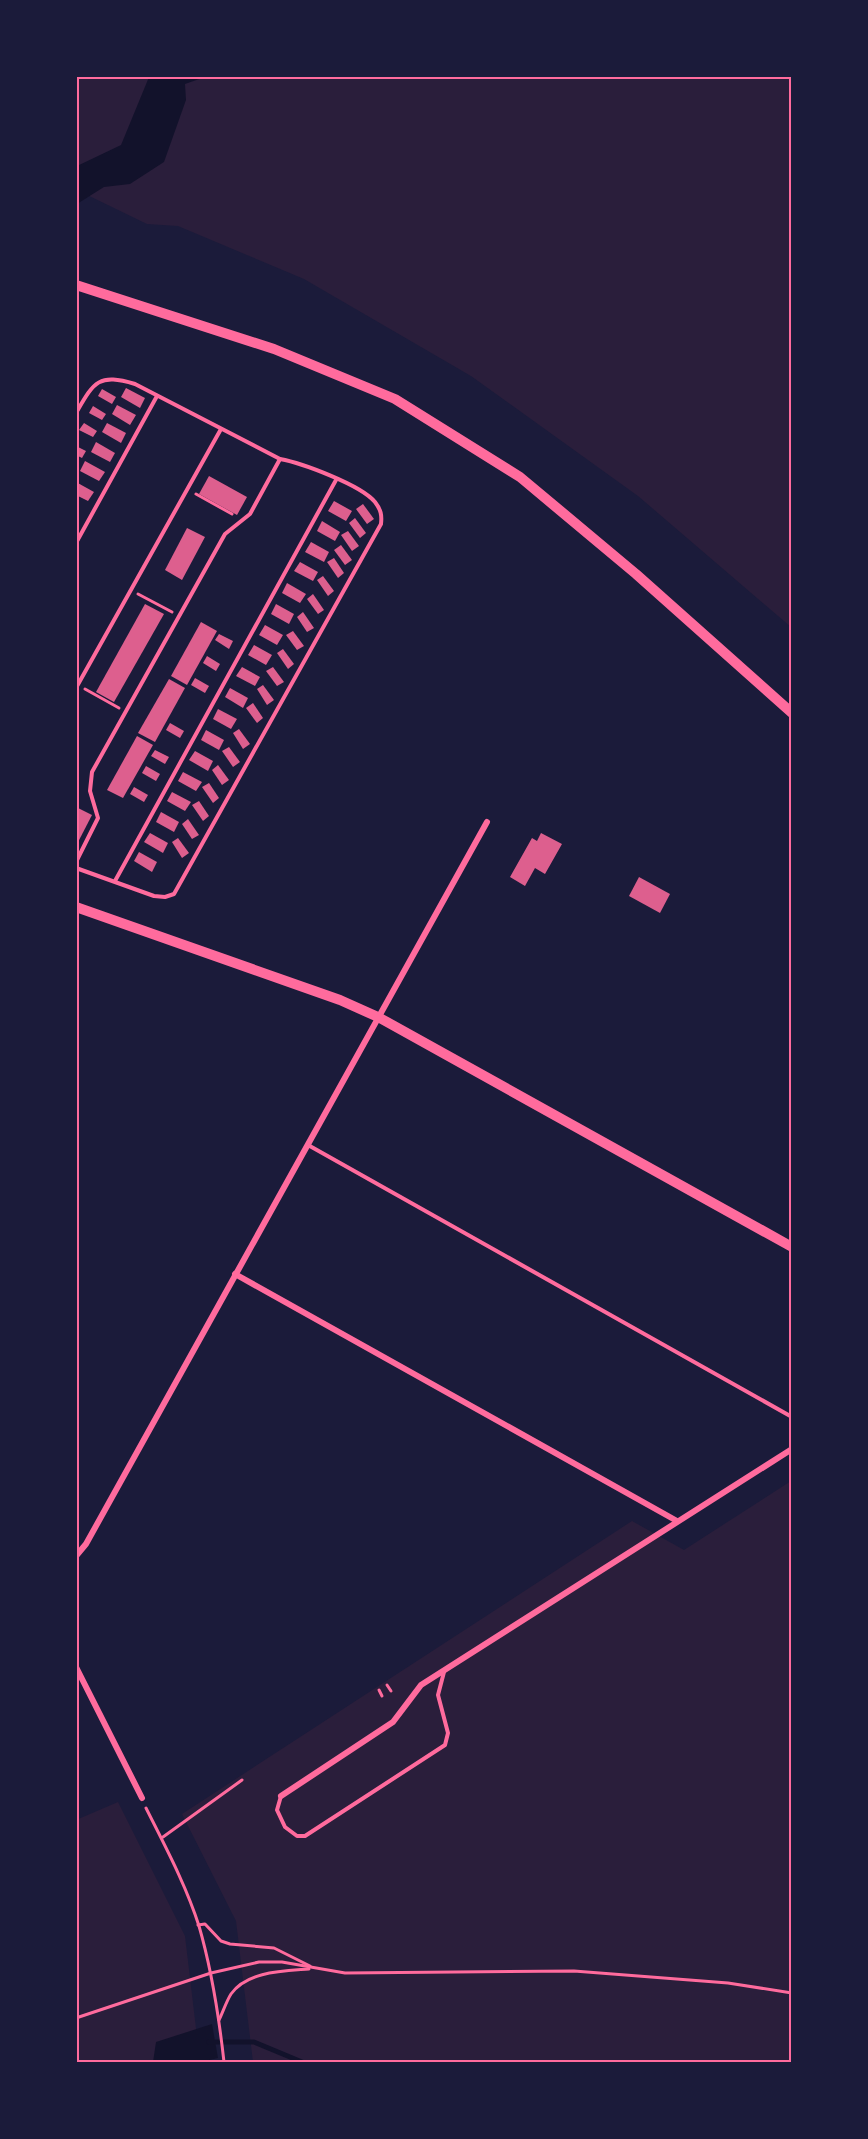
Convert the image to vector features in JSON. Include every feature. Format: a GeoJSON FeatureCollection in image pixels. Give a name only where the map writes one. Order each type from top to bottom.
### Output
{"type":"FeatureCollection","features":[{"type":"Feature","properties":{"kind":"main road"},"geometry":{"type":"LineString","coordinates":[[76,285],[274,349],[395,399],[520,477],[636,574],[792,713]]}},
{"type":"Feature","properties":{"kind":"main road"},"geometry":{"type":"LineString","coordinates":[[76,907],[340,999],[378,1017],[790,1248]]}},
{"type":"Feature","properties":{"kind":"street"},"geometry":{"type":"LineString","coordinates":[[76,1556],[92,1534],[487,822]]}},
{"type":"Feature","properties":{"kind":"street"},"geometry":{"type":"LineString","coordinates":[[235,1274],[677,1521]]}},
{"type":"Feature","properties":{"kind":"street"},"geometry":{"type":"LineString","coordinates":[[281,1796],[393,1722],[415,1690],[792,1449]]}},
{"type":"Feature","properties":{"kind":"street"},"geometry":{"type":"LineString","coordinates":[[76,1667],[142,1798]]}},
{"type":"Feature","properties":{"kind":"lane"},"geometry":{"type":"LineString","coordinates":[[76,413],[90,388],[101,380],[115,379],[135,384],[280,459],[299,462],[336,480],[374,501],[382,513],[381,524],[174,894],[165,897],[76,868]]}},
{"type":"Feature","properties":{"kind":"lane"},"geometry":{"type":"LineString","coordinates":[[76,543],[157,396]]}},
{"type":"Feature","properties":{"kind":"lane"},"geometry":{"type":"LineString","coordinates":[[77,687],[221,429]]}},
{"type":"Feature","properties":{"kind":"lane"},"geometry":{"type":"LineString","coordinates":[[76,862],[98,818],[90,790],[92,772],[225,534],[244,521],[280,459]]}},
{"type":"Feature","properties":{"kind":"lane"},"geometry":{"type":"LineString","coordinates":[[115,881],[336,480]]}},
{"type":"Feature","properties":{"kind":"lane"},"geometry":{"type":"LineString","coordinates":[[308,1145],[792,1417]]}},
{"type":"Feature","properties":{"kind":"lane"},"geometry":{"type":"LineString","coordinates":[[281,1796],[277,1810],[285,1827],[297,1836],[305,1836],[445,1745],[448,1733],[438,1695],[444,1672]]}},
{"type":"Feature","properties":{"kind":"path"},"geometry":{"type":"LineString","coordinates":[[187,489],[244,521]]}},
{"type":"Feature","properties":{"kind":"path"},"geometry":{"type":"LineString","coordinates":[[131,591],[179,616]]}},
{"type":"Feature","properties":{"kind":"path"},"geometry":{"type":"LineString","coordinates":[[77,687],[125,712]]}},
{"type":"Feature","properties":{"kind":"path"},"geometry":{"type":"LineString","coordinates":[[387,1685],[391,1691]]}},
{"type":"Feature","properties":{"kind":"path"},"geometry":{"type":"LineString","coordinates":[[379,1690],[382,1696]]}},
{"type":"Feature","properties":{"kind":"path"},"geometry":{"type":"LineString","coordinates":[[162,1837],[242,1780]]}},
{"type":"Feature","properties":{"kind":"path"},"geometry":{"type":"LineString","coordinates":[[142,1798],[162,1837],[198,1925],[211,1973],[224,2061]]}},
{"type":"Feature","properties":{"kind":"path"},"geometry":{"type":"LineString","coordinates":[[198,1925],[205,1924],[221,1941],[274,1948],[314,1968]]}},
{"type":"Feature","properties":{"kind":"path"},"geometry":{"type":"LineString","coordinates":[[76,2018],[211,1973],[259,1962],[282,1962],[314,1968],[378,1973],[574,1971],[728,1983],[792,1993]]}},
{"type":"Feature","properties":{"kind":"path"},"geometry":{"type":"LineString","coordinates":[[219,2023],[230,1996],[240,1985],[273,1973],[314,1968]]}},
{"type":"Feature","properties":{"kind":"shaded area"},"geometry":{"type":"Polygon","coordinates":[[[76,77],[791,77],[791,627],[638,496],[471,376],[304,279],[178,226],[147,224],[77,190],[76,77]]]}},
{"type":"Feature","properties":{"kind":"shaded area"},"geometry":{"type":"Polygon","coordinates":[[[149,77],[205,77],[185,84],[186,100],[164,162],[130,184],[104,187],[77,204],[77,166],[121,145],[149,77]]]}},
{"type":"Feature","properties":{"kind":"shaded area"},"geometry":{"type":"Polygon","coordinates":[[[791,1481],[791,2062],[253,2062],[236,1921],[182,1814],[632,1521],[684,1550],[791,1481]]]}},
{"type":"Feature","properties":{"kind":"shaded area"},"geometry":{"type":"Polygon","coordinates":[[[118,1802],[185,1936],[200,2062],[77,2062],[76,1820],[118,1802]]]}},
{"type":"Feature","properties":{"kind":"shaded area"},"geometry":{"type":"Polygon","coordinates":[[[212,2024],[218,2058],[201,2062],[153,2062],[156,2042],[212,2024]]]}},
{"type":"Feature","properties":{"kind":"building"},"geometry":{"type":"Polygon","coordinates":[[[126,388],[145,398],[140,408],[121,397],[126,388]]]}},
{"type":"Feature","properties":{"kind":"building"},"geometry":{"type":"Polygon","coordinates":[[[102,389],[116,397],[112,404],[98,396],[102,389]]]}},
{"type":"Feature","properties":{"kind":"building"},"geometry":{"type":"Polygon","coordinates":[[[117,405],[136,415],[130,425],[112,414],[117,405]]]}},
{"type":"Feature","properties":{"kind":"building"},"geometry":{"type":"Polygon","coordinates":[[[93,406],[106,414],[102,420],[89,413],[93,406]]]}},
{"type":"Feature","properties":{"kind":"building"},"geometry":{"type":"Polygon","coordinates":[[[84,423],[97,431],[93,437],[79,430],[84,423]]]}},
{"type":"Feature","properties":{"kind":"building"},"geometry":{"type":"Polygon","coordinates":[[[107,423],[126,433],[121,443],[102,432],[107,423]]]}},
{"type":"Feature","properties":{"kind":"building"},"geometry":{"type":"Polygon","coordinates":[[[96,442],[115,453],[110,462],[91,452],[96,442]]]}},
{"type":"Feature","properties":{"kind":"building"},"geometry":{"type":"Polygon","coordinates":[[[76,446],[86,451],[82,458],[76,455],[76,446]]]}},
{"type":"Feature","properties":{"kind":"building"},"geometry":{"type":"Polygon","coordinates":[[[85,461],[105,472],[99,481],[80,471],[85,461]]]}},
{"type":"Feature","properties":{"kind":"building"},"geometry":{"type":"Polygon","coordinates":[[[209,476],[247,497],[237,515],[199,494],[209,476]]]}},
{"type":"Feature","properties":{"kind":"building"},"geometry":{"type":"Polygon","coordinates":[[[76,482],[94,492],[88,501],[76,495],[76,482]]]}},
{"type":"Feature","properties":{"kind":"building"},"geometry":{"type":"Polygon","coordinates":[[[334,501],[352,511],[346,521],[328,511],[334,501]]]}},
{"type":"Feature","properties":{"kind":"building"},"geometry":{"type":"Polygon","coordinates":[[[363,504],[374,519],[367,524],[356,509],[363,504]]]}},
{"type":"Feature","properties":{"kind":"building"},"geometry":{"type":"Polygon","coordinates":[[[355,518],[366,533],[360,538],[349,523],[355,518]]]}},
{"type":"Feature","properties":{"kind":"building"},"geometry":{"type":"Polygon","coordinates":[[[322,521],[340,532],[335,541],[317,531],[322,521]]]}},
{"type":"Feature","properties":{"kind":"building"},"geometry":{"type":"Polygon","coordinates":[[[187,528],[205,537],[182,580],[165,570],[187,528]]]}},
{"type":"Feature","properties":{"kind":"building"},"geometry":{"type":"Polygon","coordinates":[[[348,531],[359,546],[352,551],[341,535],[348,531]]]}},
{"type":"Feature","properties":{"kind":"building"},"geometry":{"type":"Polygon","coordinates":[[[311,542],[329,552],[324,562],[305,552],[311,542]]]}},
{"type":"Feature","properties":{"kind":"building"},"geometry":{"type":"Polygon","coordinates":[[[341,545],[352,560],[345,565],[334,550],[341,545]]]}},
{"type":"Feature","properties":{"kind":"building"},"geometry":{"type":"Polygon","coordinates":[[[334,558],[344,573],[338,578],[327,562],[334,558]]]}},
{"type":"Feature","properties":{"kind":"building"},"geometry":{"type":"Polygon","coordinates":[[[300,562],[318,572],[313,581],[294,571],[300,562]]]}},
{"type":"Feature","properties":{"kind":"building"},"geometry":{"type":"Polygon","coordinates":[[[323,576],[334,591],[328,596],[317,580],[323,576]]]}},
{"type":"Feature","properties":{"kind":"building"},"geometry":{"type":"Polygon","coordinates":[[[287,583],[306,594],[300,603],[282,593],[287,583]]]}},
{"type":"Feature","properties":{"kind":"building"},"geometry":{"type":"Polygon","coordinates":[[[313,594],[324,610],[318,614],[307,599],[313,594]]]}},
{"type":"Feature","properties":{"kind":"building"},"geometry":{"type":"Polygon","coordinates":[[[145,604],[164,614],[114,702],[96,692],[145,604]]]}},
{"type":"Feature","properties":{"kind":"building"},"geometry":{"type":"Polygon","coordinates":[[[276,604],[294,614],[289,624],[271,614],[276,604]]]}},
{"type":"Feature","properties":{"kind":"building"},"geometry":{"type":"Polygon","coordinates":[[[303,612],[314,628],[307,632],[297,617],[303,612]]]}},
{"type":"Feature","properties":{"kind":"building"},"geometry":{"type":"Polygon","coordinates":[[[201,622],[217,631],[187,685],[171,676],[201,622]]]}},
{"type":"Feature","properties":{"kind":"building"},"geometry":{"type":"Polygon","coordinates":[[[265,625],[283,635],[277,645],[259,635],[265,625]]]}},
{"type":"Feature","properties":{"kind":"building"},"geometry":{"type":"Polygon","coordinates":[[[293,631],[304,646],[297,650],[286,635],[293,631]]]}},
{"type":"Feature","properties":{"kind":"building"},"geometry":{"type":"Polygon","coordinates":[[[219,634],[233,641],[229,649],[215,640],[219,634]]]}},
{"type":"Feature","properties":{"kind":"building"},"geometry":{"type":"Polygon","coordinates":[[[254,645],[272,655],[266,665],[248,655],[254,645]]]}},
{"type":"Feature","properties":{"kind":"building"},"geometry":{"type":"Polygon","coordinates":[[[283,649],[294,664],[288,669],[277,653],[283,649]]]}},
{"type":"Feature","properties":{"kind":"building"},"geometry":{"type":"Polygon","coordinates":[[[207,656],[220,664],[216,671],[203,663],[207,656]]]}},
{"type":"Feature","properties":{"kind":"building"},"geometry":{"type":"Polygon","coordinates":[[[242,667],[260,677],[255,686],[236,676],[242,667]]]}},
{"type":"Feature","properties":{"kind":"building"},"geometry":{"type":"Polygon","coordinates":[[[273,667],[284,682],[277,686],[266,671],[273,667]]]}},
{"type":"Feature","properties":{"kind":"building"},"geometry":{"type":"Polygon","coordinates":[[[195,678],[209,686],[205,693],[191,685],[195,678]]]}},
{"type":"Feature","properties":{"kind":"building"},"geometry":{"type":"Polygon","coordinates":[[[169,679],[185,688],[155,742],[138,733],[169,679]]]}},
{"type":"Feature","properties":{"kind":"building"},"geometry":{"type":"Polygon","coordinates":[[[263,685],[274,700],[267,705],[257,689],[263,685]]]}},
{"type":"Feature","properties":{"kind":"building"},"geometry":{"type":"Polygon","coordinates":[[[230,688],[248,698],[243,708],[225,697],[230,688]]]}},
{"type":"Feature","properties":{"kind":"building"},"geometry":{"type":"Polygon","coordinates":[[[253,703],[263,718],[257,723],[246,708],[253,703]]]}},
{"type":"Feature","properties":{"kind":"building"},"geometry":{"type":"Polygon","coordinates":[[[218,709],[237,719],[231,729],[213,719],[218,709]]]}},
{"type":"Feature","properties":{"kind":"building"},"geometry":{"type":"Polygon","coordinates":[[[170,723],[184,731],[180,738],[166,730],[170,723]]]}},
{"type":"Feature","properties":{"kind":"building"},"geometry":{"type":"Polygon","coordinates":[[[239,729],[250,744],[243,749],[233,733],[239,729]]]}},
{"type":"Feature","properties":{"kind":"building"},"geometry":{"type":"Polygon","coordinates":[[[206,730],[224,740],[219,750],[201,740],[206,730]]]}},
{"type":"Feature","properties":{"kind":"building"},"geometry":{"type":"Polygon","coordinates":[[[137,736],[153,745],[123,798],[107,790],[137,736]]]}},
{"type":"Feature","properties":{"kind":"building"},"geometry":{"type":"Polygon","coordinates":[[[229,747],[240,762],[233,767],[222,751],[229,747]]]}},
{"type":"Feature","properties":{"kind":"building"},"geometry":{"type":"Polygon","coordinates":[[[155,750],[169,757],[165,764],[151,756],[155,750]]]}},
{"type":"Feature","properties":{"kind":"building"},"geometry":{"type":"Polygon","coordinates":[[[195,751],[213,761],[208,771],[189,760],[195,751]]]}},
{"type":"Feature","properties":{"kind":"building"},"geometry":{"type":"Polygon","coordinates":[[[218,765],[229,780],[222,785],[212,770],[218,765]]]}},
{"type":"Feature","properties":{"kind":"building"},"geometry":{"type":"Polygon","coordinates":[[[146,766],[160,774],[156,781],[142,773],[146,766]]]}},
{"type":"Feature","properties":{"kind":"building"},"geometry":{"type":"Polygon","coordinates":[[[183,772],[202,782],[196,791],[178,781],[183,772]]]}},
{"type":"Feature","properties":{"kind":"building"},"geometry":{"type":"Polygon","coordinates":[[[209,783],[219,798],[213,803],[202,787],[209,783]]]}},
{"type":"Feature","properties":{"kind":"building"},"geometry":{"type":"Polygon","coordinates":[[[134,787],[148,795],[144,802],[130,794],[134,787]]]}},
{"type":"Feature","properties":{"kind":"building"},"geometry":{"type":"Polygon","coordinates":[[[172,792],[191,802],[185,811],[167,801],[172,792]]]}},
{"type":"Feature","properties":{"kind":"building"},"geometry":{"type":"Polygon","coordinates":[[[199,801],[209,816],[203,821],[192,805],[199,801]]]}},
{"type":"Feature","properties":{"kind":"building"},"geometry":{"type":"Polygon","coordinates":[[[76,807],[92,815],[76,846],[76,807]]]}},
{"type":"Feature","properties":{"kind":"building"},"geometry":{"type":"Polygon","coordinates":[[[161,812],[179,822],[174,832],[156,822],[161,812]]]}},
{"type":"Feature","properties":{"kind":"building"},"geometry":{"type":"Polygon","coordinates":[[[188,819],[199,835],[192,839],[182,824],[188,819]]]}},
{"type":"Feature","properties":{"kind":"building"},"geometry":{"type":"Polygon","coordinates":[[[150,833],[168,843],[163,853],[144,842],[150,833]]]}},
{"type":"Feature","properties":{"kind":"building"},"geometry":{"type":"Polygon","coordinates":[[[541,833],[562,844],[545,874],[535,868],[525,886],[510,877],[532,838],[537,841],[541,833]]]}},
{"type":"Feature","properties":{"kind":"building"},"geometry":{"type":"Polygon","coordinates":[[[178,838],[189,853],[182,858],[172,842],[178,838]]]}},
{"type":"Feature","properties":{"kind":"building"},"geometry":{"type":"Polygon","coordinates":[[[139,852],[157,862],[152,872],[134,861],[139,852]]]}},
{"type":"Feature","properties":{"kind":"building"},"geometry":{"type":"Polygon","coordinates":[[[639,877],[670,894],[660,913],[629,896],[639,877]]]}},
{"type":"Feature","properties":{"kind":"waterway"},"geometry":{"type":"LineString","coordinates":[[209,2042],[254,2042],[302,2062]]}}]}
